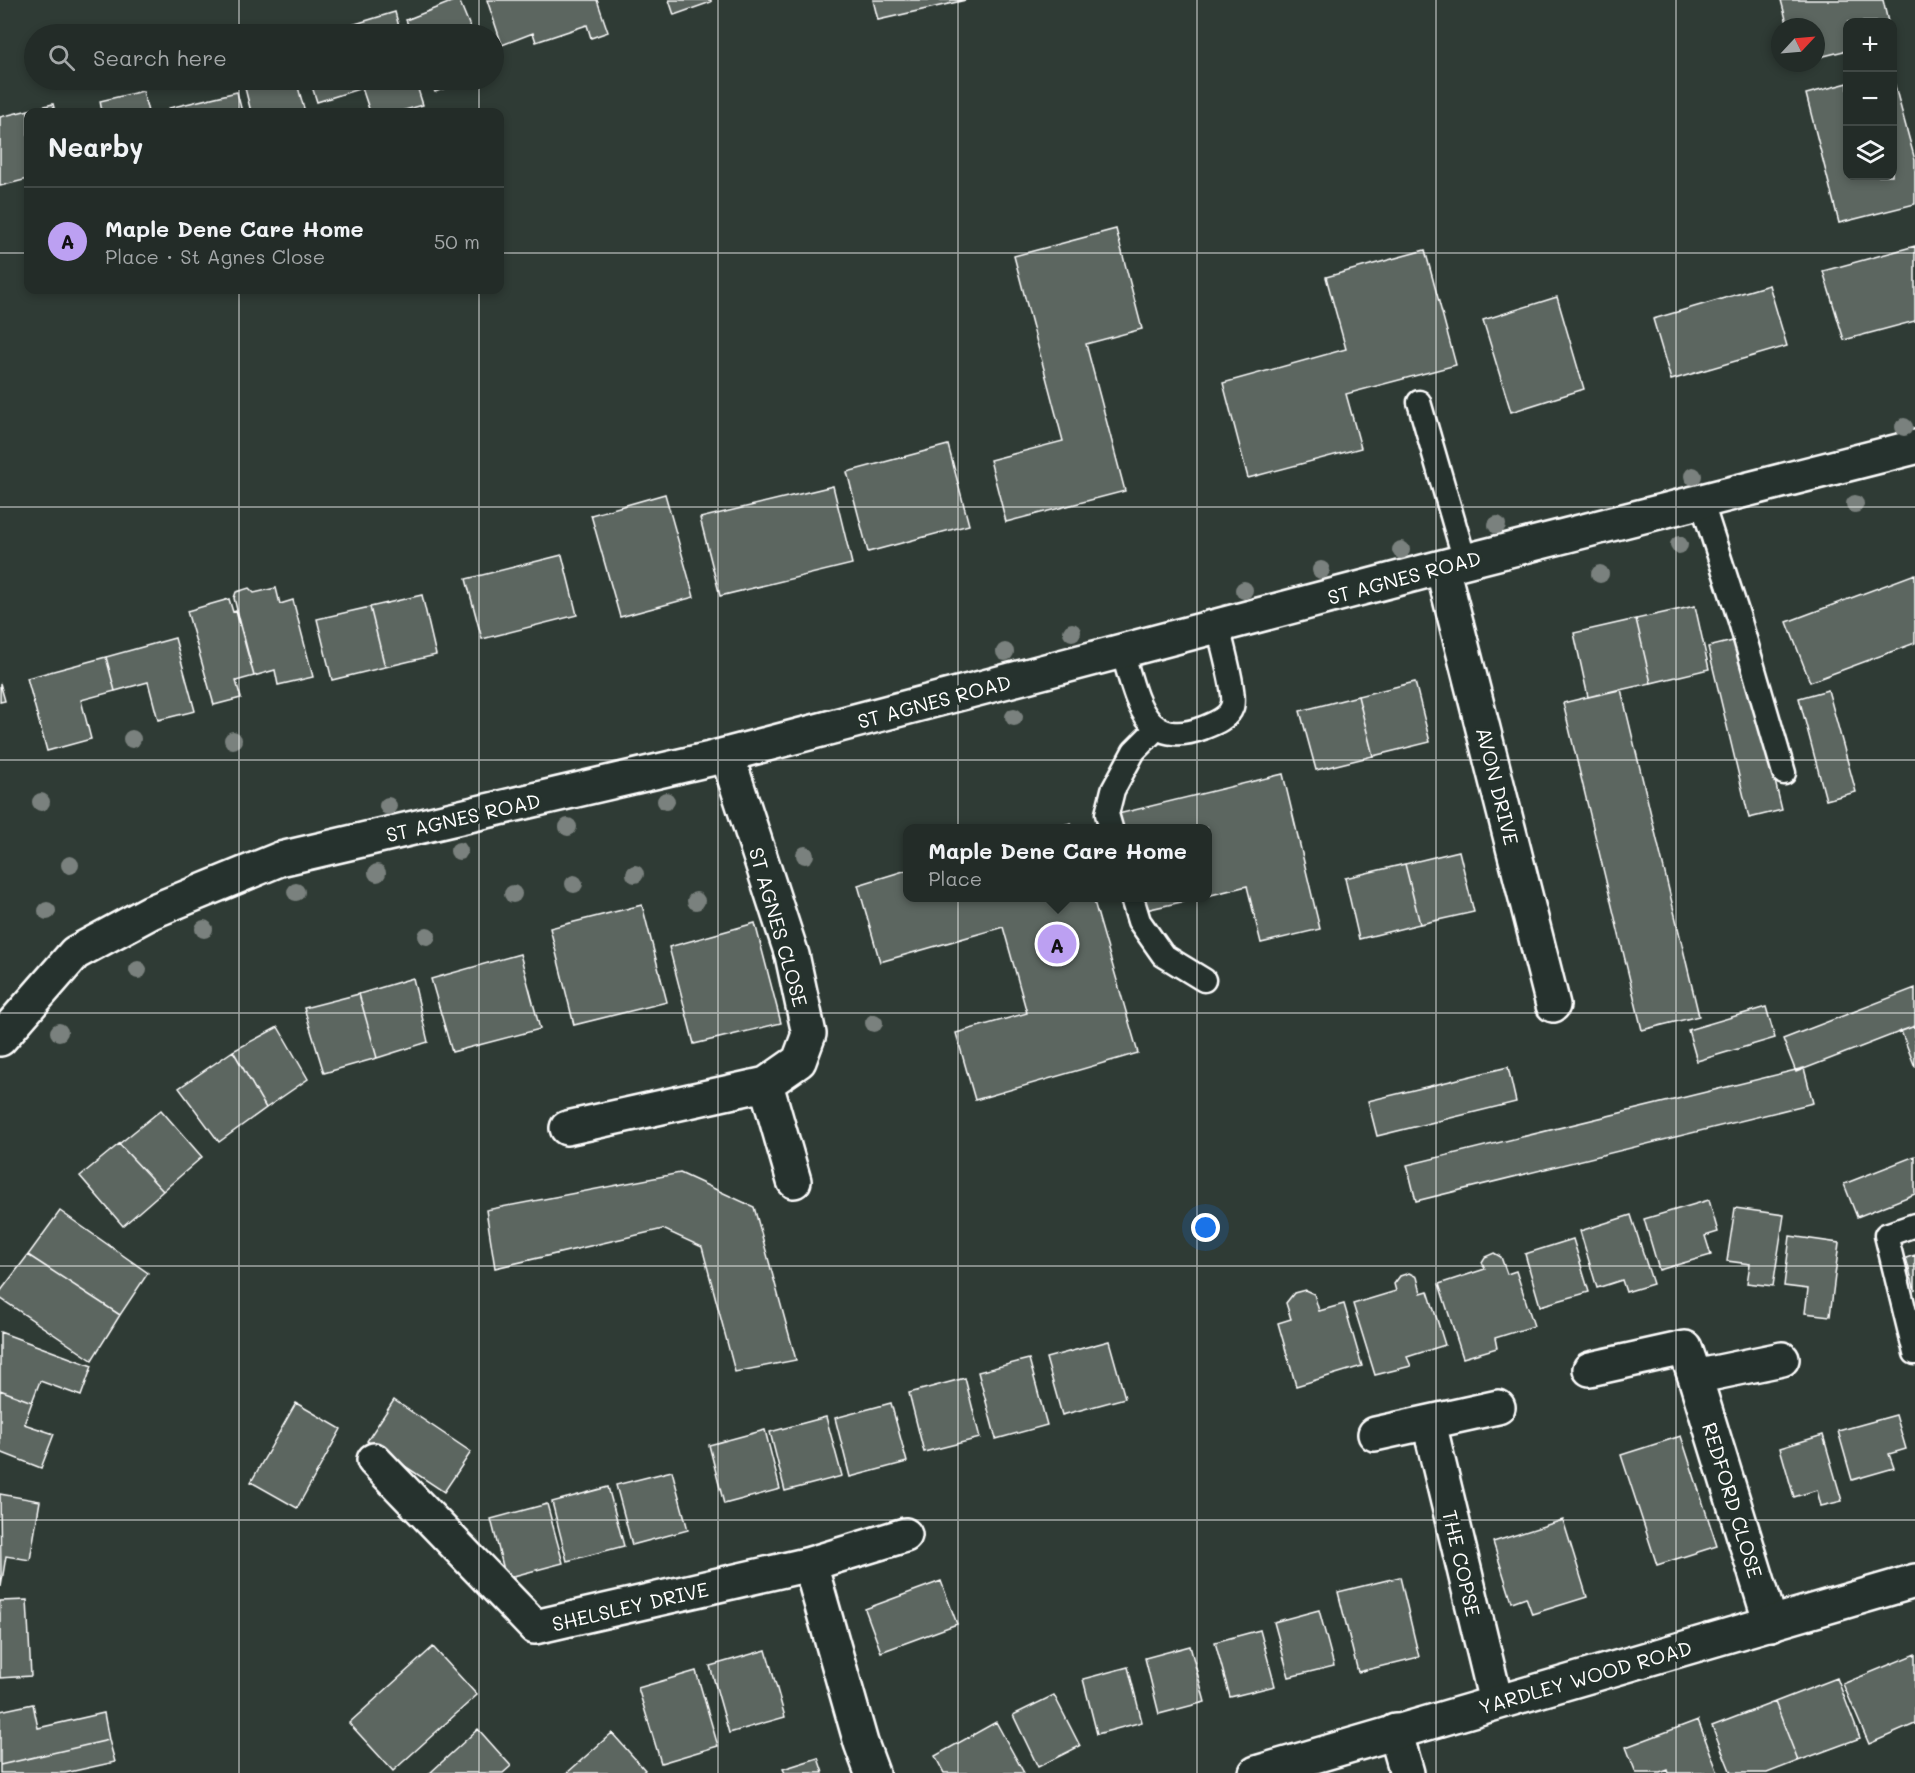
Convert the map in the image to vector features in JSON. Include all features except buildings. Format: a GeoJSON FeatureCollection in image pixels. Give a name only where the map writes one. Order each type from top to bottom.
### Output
{"type":"FeatureCollection","features":[{"type":"Feature","properties":{"kind":"street","name":"ST AGNES ROAD"},"geometry":{"type":"LineString","coordinates":[[0,1039],[75,953],[151,912],[280,859],[727,755],[1454,564],[1915,447]]}},
{"type":"Feature","properties":{"kind":"street","name":"AVON DRIVE"},"geometry":{"type":"LineString","coordinates":[[1454,564],[1553,1005]]}},
{"type":"Feature","properties":{"kind":"street","name":"ST AGNES CLOSE"},"geometry":{"type":"LineString","coordinates":[[567,1128],[766,1084],[799,1061],[809,1034],[792,955],[727,755]]}},
{"type":"Feature","properties":{"kind":"street"},"geometry":{"type":"LineString","coordinates":[[766,1084],[794,1181]]}},
{"type":"Feature","properties":{"kind":"street","name":"REDFORD CLOSE"},"geometry":{"type":"LineString","coordinates":[[1590,1369],[1685,1348],[1771,1624]]}},
{"type":"Feature","properties":{"kind":"street"},"geometry":{"type":"LineString","coordinates":[[1695,1377],[1782,1359]]}},
{"type":"Feature","properties":{"kind":"street"},"geometry":{"type":"LineString","coordinates":[[1375,1434],[1498,1407]]}},
{"type":"Feature","properties":{"kind":"street","name":"THE COPSE"},"geometry":{"type":"LineString","coordinates":[[1429,1423],[1496,1702]]}},
{"type":"Feature","properties":{"kind":"street","name":"SHELSLEY DRIVE"},"geometry":{"type":"LineString","coordinates":[[374,1460],[535,1628],[810,1564],[905,1535]]}},
{"type":"Feature","properties":{"kind":"street"},"geometry":{"type":"LineString","coordinates":[[810,1564],[861,1743],[872,1773]]}},
{"type":"Feature","properties":{"kind":"street","name":"YARDLEY WOOD ROAD"},"geometry":{"type":"LineString","coordinates":[[1256,1773],[1915,1581]]}},
{"type":"Feature","properties":{"kind":"street"},"geometry":{"type":"LineString","coordinates":[[1395,1731],[1407,1773]]}},
{"type":"Feature","properties":{"kind":"lane"},"geometry":{"type":"LineString","coordinates":[[1419,402],[1454,564]]}},
{"type":"Feature","properties":{"kind":"lane"},"geometry":{"type":"LineString","coordinates":[[1701,500],[1739,618],[1784,773]]}},
{"type":"Feature","properties":{"kind":"lane"},"geometry":{"type":"LineString","coordinates":[[1122,651],[1143,714],[1157,728],[1175,734],[1188,733],[1223,719],[1232,707],[1232,692],[1218,626]]}},
{"type":"Feature","properties":{"kind":"lane"},"geometry":{"type":"LineString","coordinates":[[1110,824],[1107,814],[1113,790],[1134,751],[1157,728]]}},
{"type":"Feature","properties":{"kind":"lane"},"geometry":{"type":"LineString","coordinates":[[1133,902],[1139,921],[1163,955],[1204,980]]}},
{"type":"Feature","properties":{"kind":"lane"},"geometry":{"type":"LineString","coordinates":[[1915,1225],[1886,1235],[1915,1353]]}},
{"type":"Feature","properties":{"kind":"place","name":"Maple Dene Care Home"},"geometry":{"type":"Point","coordinates":[1057,944]}}]}
